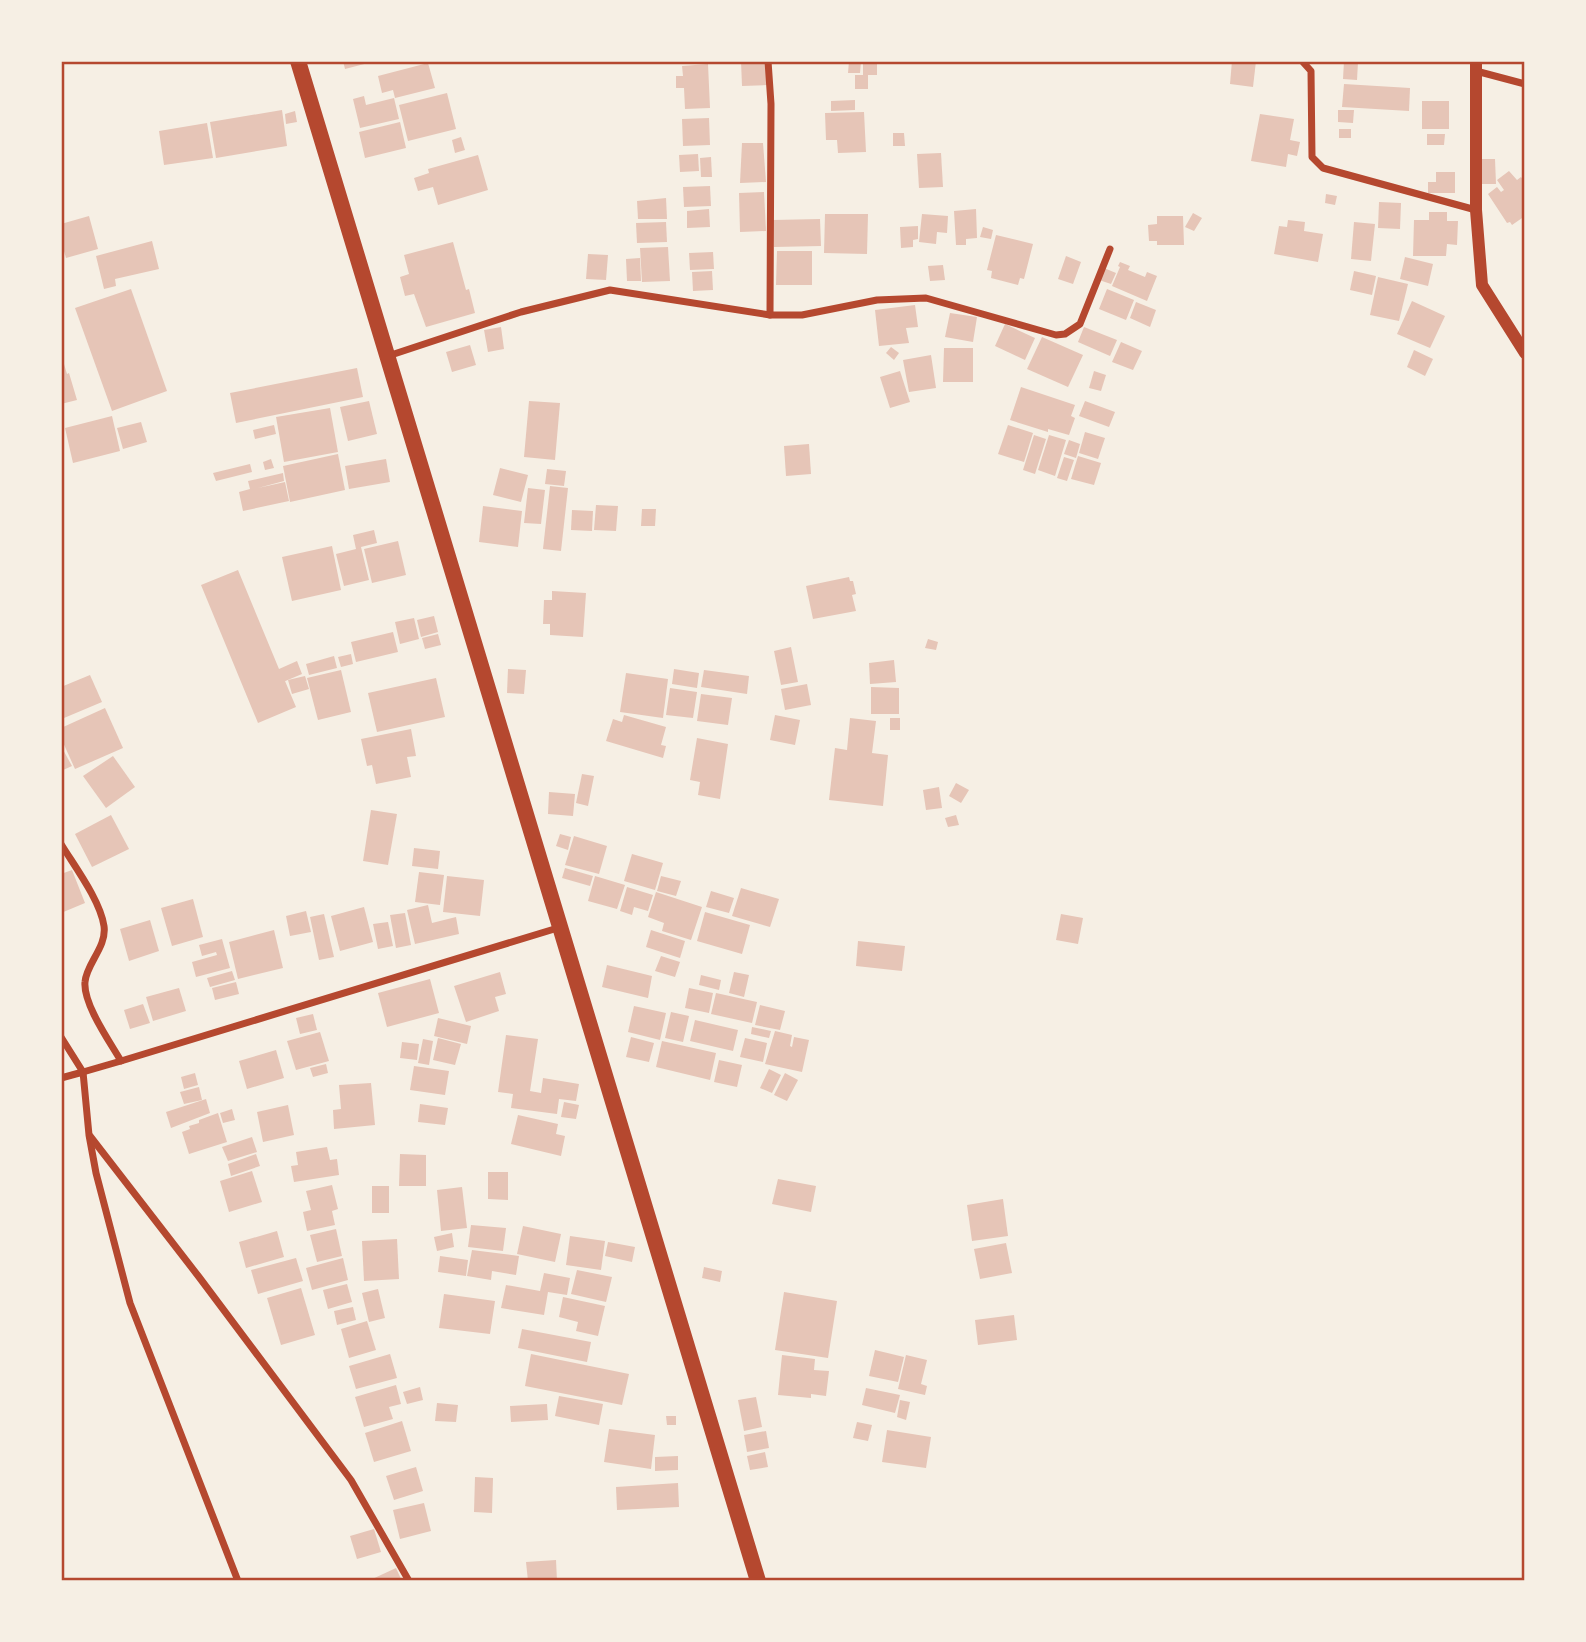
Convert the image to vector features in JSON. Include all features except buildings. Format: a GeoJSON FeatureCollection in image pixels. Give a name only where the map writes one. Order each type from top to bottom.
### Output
{"type":"FeatureCollection","features":[{"type":"Feature","properties":{"kind":"main road"},"geometry":{"type":"LineString","coordinates":[[298,61],[758,1581]]}},
{"type":"Feature","properties":{"kind":"street"},"geometry":{"type":"LineString","coordinates":[[768,61],[771,104],[770,315]]}},
{"type":"Feature","properties":{"kind":"street"},"geometry":{"type":"LineString","coordinates":[[1302,61],[1311,71],[1312,157],[1324,168],[1476,210]]}},
{"type":"Feature","properties":{"kind":"street"},"geometry":{"type":"LineString","coordinates":[[1525,84],[1476,66],[1476,210],[1482,285],[1525,353]]}},
{"type":"Feature","properties":{"kind":"street"},"geometry":{"type":"LineString","coordinates":[[388,356],[521,312],[610,290],[770,315],[802,315],[877,300],[926,298],[1056,335],[1065,334],[1080,324],[1110,249]]}},
{"type":"Feature","properties":{"kind":"street"},"geometry":{"type":"LineString","coordinates":[[61,844],[100,911],[104,929],[101,944],[84,981],[93,1012],[121,1061]]}},
{"type":"Feature","properties":{"kind":"street"},"geometry":{"type":"LineString","coordinates":[[61,1078],[562,927]]}},
{"type":"Feature","properties":{"kind":"street"},"geometry":{"type":"LineString","coordinates":[[61,1037],[83,1072],[96,1173],[130,1303],[238,1581]]}},
{"type":"Feature","properties":{"kind":"street"},"geometry":{"type":"LineString","coordinates":[[89,1135],[351,1480],[409,1581]]}}]}
